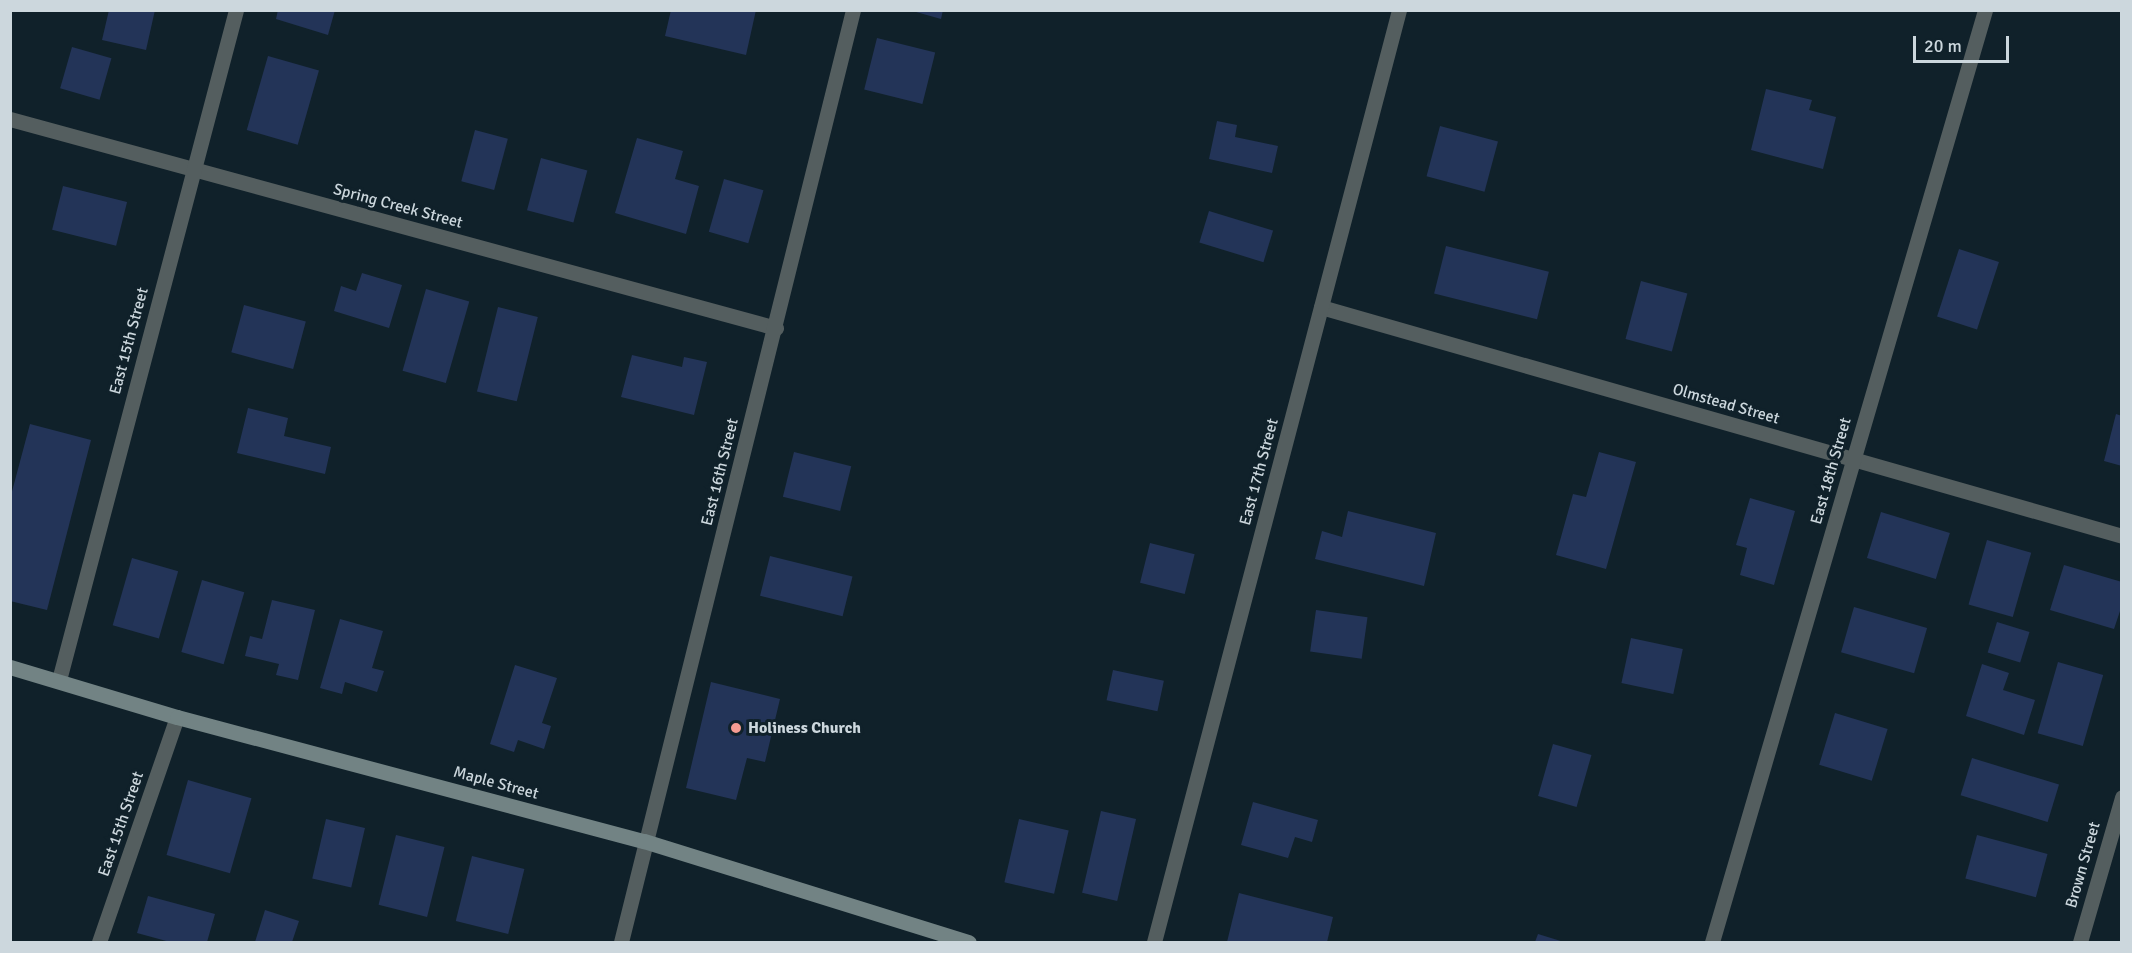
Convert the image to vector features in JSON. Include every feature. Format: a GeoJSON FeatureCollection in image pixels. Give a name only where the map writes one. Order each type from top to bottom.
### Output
{"type":"FeatureCollection","features":[{"type":"Feature","properties":{"kind":"main road","name":"Maple Street"},"geometry":{"type":"LineString","coordinates":[[10,667],[177,717],[644,841],[969,942]]}},
{"type":"Feature","properties":{"kind":"street","name":"East 15th Street"},"geometry":{"type":"LineString","coordinates":[[58,680],[236,10]]}},
{"type":"Feature","properties":{"kind":"street","name":"East 16th Street"},"geometry":{"type":"LineString","coordinates":[[621,942],[644,841],[776,328],[853,10]]}},
{"type":"Feature","properties":{"kind":"street","name":"East 17th Street"},"geometry":{"type":"LineString","coordinates":[[1154,942],[1399,10]]}},
{"type":"Feature","properties":{"kind":"street","name":"East 18th Street"},"geometry":{"type":"LineString","coordinates":[[1712,942],[1984,10]]}},
{"type":"Feature","properties":{"kind":"street","name":"Spring Creek Street"},"geometry":{"type":"LineString","coordinates":[[10,119],[776,328]]}},
{"type":"Feature","properties":{"kind":"street","name":"Olmstead Street"},"geometry":{"type":"LineString","coordinates":[[1321,307],[2121,536]]}},
{"type":"Feature","properties":{"kind":"street","name":"East 15th Street"},"geometry":{"type":"LineString","coordinates":[[99,942],[177,717]]}},
{"type":"Feature","properties":{"kind":"street","name":"Brown Street"},"geometry":{"type":"LineString","coordinates":[[2080,942],[2121,797]]}},
{"type":"Feature","properties":{"kind":"building"},"geometry":{"type":"Polygon","coordinates":[[[109,10],[155,10],[146,50],[102,40],[109,10]]]}},
{"type":"Feature","properties":{"kind":"building"},"geometry":{"type":"Polygon","coordinates":[[[278,10],[335,10],[328,35],[276,19],[278,10]]]}},
{"type":"Feature","properties":{"kind":"building"},"geometry":{"type":"Polygon","coordinates":[[[671,10],[756,10],[746,55],[665,36],[671,10]]]}},
{"type":"Feature","properties":{"kind":"building"},"geometry":{"type":"Polygon","coordinates":[[[909,10],[943,10],[941,19],[909,10]]]}},
{"type":"Feature","properties":{"kind":"building"},"geometry":{"type":"Polygon","coordinates":[[[877,38],[935,53],[922,104],[864,89],[877,38]]]}},
{"type":"Feature","properties":{"kind":"building"},"geometry":{"type":"Polygon","coordinates":[[[72,47],[111,58],[100,100],[60,88],[72,47]]]}},
{"type":"Feature","properties":{"kind":"building"},"geometry":{"type":"Polygon","coordinates":[[[268,56],[319,71],[298,145],[247,130],[268,56]]]}},
{"type":"Feature","properties":{"kind":"building"},"geometry":{"type":"Polygon","coordinates":[[[1766,89],[1812,100],[1809,110],[1836,117],[1823,169],[1751,150],[1766,89]]]}},
{"type":"Feature","properties":{"kind":"building"},"geometry":{"type":"Polygon","coordinates":[[[1217,121],[1237,125],[1235,137],[1278,146],[1272,173],[1209,159],[1217,121]]]}},
{"type":"Feature","properties":{"kind":"building"},"geometry":{"type":"Polygon","coordinates":[[[1440,126],[1498,142],[1484,192],[1427,176],[1440,126]]]}},
{"type":"Feature","properties":{"kind":"building"},"geometry":{"type":"Polygon","coordinates":[[[475,130],[508,139],[494,190],[461,181],[475,130]]]}},
{"type":"Feature","properties":{"kind":"building"},"geometry":{"type":"Polygon","coordinates":[[[637,138],[683,151],[675,179],[699,186],[686,234],[615,213],[637,138]]]}},
{"type":"Feature","properties":{"kind":"building"},"geometry":{"type":"Polygon","coordinates":[[[541,158],[587,170],[573,223],[527,210],[541,158]]]}},
{"type":"Feature","properties":{"kind":"building"},"geometry":{"type":"Polygon","coordinates":[[[724,179],[763,190],[748,243],[709,232],[724,179]]]}},
{"type":"Feature","properties":{"kind":"building"},"geometry":{"type":"Polygon","coordinates":[[[63,186],[127,202],[116,246],[52,230],[63,186]]]}},
{"type":"Feature","properties":{"kind":"building"},"geometry":{"type":"Polygon","coordinates":[[[1209,211],[1273,231],[1263,262],[1199,243],[1209,211]]]}},
{"type":"Feature","properties":{"kind":"building"},"geometry":{"type":"Polygon","coordinates":[[[1446,246],[1549,272],[1537,319],[1434,294],[1446,246]]]}},
{"type":"Feature","properties":{"kind":"building"},"geometry":{"type":"Polygon","coordinates":[[[1959,249],[1999,262],[1977,330],[1937,317],[1959,249]]]}},
{"type":"Feature","properties":{"kind":"building"},"geometry":{"type":"Polygon","coordinates":[[[362,273],[402,285],[389,328],[334,311],[341,286],[356,291],[362,273]]]}},
{"type":"Feature","properties":{"kind":"building"},"geometry":{"type":"Polygon","coordinates":[[[1641,281],[1687,293],[1672,351],[1625,339],[1641,281]]]}},
{"type":"Feature","properties":{"kind":"building"},"geometry":{"type":"Polygon","coordinates":[[[426,289],[469,301],[446,383],[403,371],[426,289]]]}},
{"type":"Feature","properties":{"kind":"building"},"geometry":{"type":"Polygon","coordinates":[[[244,305],[306,322],[293,369],[231,352],[244,305]]]}},
{"type":"Feature","properties":{"kind":"building"},"geometry":{"type":"Polygon","coordinates":[[[498,307],[538,317],[517,401],[477,391],[498,307]]]}},
{"type":"Feature","properties":{"kind":"building"},"geometry":{"type":"Polygon","coordinates":[[[632,355],[682,367],[684,357],[707,362],[694,415],[621,397],[632,355]]]}},
{"type":"Feature","properties":{"kind":"building"},"geometry":{"type":"Polygon","coordinates":[[[248,408],[288,418],[284,436],[331,447],[325,474],[237,453],[248,408]]]}},
{"type":"Feature","properties":{"kind":"building"},"geometry":{"type":"Polygon","coordinates":[[[2116,414],[2122,416],[2122,466],[2104,461],[2116,414]]]}},
{"type":"Feature","properties":{"kind":"building"},"geometry":{"type":"Polygon","coordinates":[[[30,424],[91,440],[47,610],[10,601],[10,499],[30,424]]]}},
{"type":"Feature","properties":{"kind":"building"},"geometry":{"type":"Polygon","coordinates":[[[794,452],[851,466],[840,511],[783,497],[794,452]]]}},
{"type":"Feature","properties":{"kind":"building"},"geometry":{"type":"Polygon","coordinates":[[[1599,452],[1636,462],[1606,569],[1556,555],[1573,494],[1586,497],[1599,452]]]}},
{"type":"Feature","properties":{"kind":"building"},"geometry":{"type":"Polygon","coordinates":[[[1750,498],[1795,511],[1774,585],[1740,575],[1747,548],[1736,545],[1750,498]]]}},
{"type":"Feature","properties":{"kind":"building"},"geometry":{"type":"Polygon","coordinates":[[[1348,511],[1436,533],[1424,586],[1315,559],[1322,531],[1342,537],[1348,511]]]}},
{"type":"Feature","properties":{"kind":"building"},"geometry":{"type":"Polygon","coordinates":[[[1881,512],[1950,533],[1936,579],[1867,558],[1881,512]]]}},
{"type":"Feature","properties":{"kind":"building"},"geometry":{"type":"Polygon","coordinates":[[[1987,540],[2031,553],[2013,617],[1969,604],[1987,540]]]}},
{"type":"Feature","properties":{"kind":"building"},"geometry":{"type":"Polygon","coordinates":[[[1150,543],[1195,554],[1185,594],[1140,583],[1150,543]]]}},
{"type":"Feature","properties":{"kind":"building"},"geometry":{"type":"Polygon","coordinates":[[[770,556],[852,577],[843,616],[760,596],[770,556]]]}},
{"type":"Feature","properties":{"kind":"building"},"geometry":{"type":"Polygon","coordinates":[[[132,558],[178,571],[159,639],[113,625],[132,558]]]}},
{"type":"Feature","properties":{"kind":"building"},"geometry":{"type":"Polygon","coordinates":[[[2064,565],[2122,582],[2122,605],[2114,629],[2050,610],[2064,565]]]}},
{"type":"Feature","properties":{"kind":"building"},"geometry":{"type":"Polygon","coordinates":[[[202,580],[244,592],[224,664],[181,652],[202,580]]]}},
{"type":"Feature","properties":{"kind":"building"},"geometry":{"type":"Polygon","coordinates":[[[272,600],[315,610],[298,680],[276,675],[279,664],[245,656],[250,636],[262,639],[272,600]]]}},
{"type":"Feature","properties":{"kind":"building"},"geometry":{"type":"Polygon","coordinates":[[[1854,607],[1927,628],[1914,673],[1841,652],[1854,607]]]}},
{"type":"Feature","properties":{"kind":"building"},"geometry":{"type":"Polygon","coordinates":[[[1316,610],[1367,617],[1362,659],[1310,652],[1316,610]]]}},
{"type":"Feature","properties":{"kind":"building"},"geometry":{"type":"Polygon","coordinates":[[[340,619],[383,631],[372,668],[384,671],[377,692],[345,682],[342,694],[320,688],[340,619]]]}},
{"type":"Feature","properties":{"kind":"building"},"geometry":{"type":"Polygon","coordinates":[[[1997,622],[2030,632],[2020,663],[1988,653],[1997,622]]]}},
{"type":"Feature","properties":{"kind":"building"},"geometry":{"type":"Polygon","coordinates":[[[1631,638],[1683,649],[1673,694],[1621,683],[1631,638]]]}},
{"type":"Feature","properties":{"kind":"building"},"geometry":{"type":"Polygon","coordinates":[[[2058,662],[2103,675],[2083,746],[2038,733],[2058,662]]]}},
{"type":"Feature","properties":{"kind":"building"},"geometry":{"type":"Polygon","coordinates":[[[1982,664],[2009,673],[2003,690],[2035,700],[2024,735],[1966,716],[1982,664]]]}},
{"type":"Feature","properties":{"kind":"building"},"geometry":{"type":"Polygon","coordinates":[[[515,665],[557,678],[542,723],[551,726],[544,749],[518,740],[514,752],[490,744],[515,665]]]}},
{"type":"Feature","properties":{"kind":"building"},"geometry":{"type":"Polygon","coordinates":[[[1113,670],[1164,681],[1157,711],[1107,700],[1113,670]]]}},
{"type":"Feature","properties":{"kind":"building","name":"Holiness Church"},"geometry":{"type":"Polygon","coordinates":[[[711,682],[780,699],[765,762],[747,758],[736,800],[686,788],[711,682]]]}},
{"type":"Feature","properties":{"kind":"building"},"geometry":{"type":"Polygon","coordinates":[[[1835,713],[1888,729],[1872,781],[1819,765],[1835,713]]]}},
{"type":"Feature","properties":{"kind":"building"},"geometry":{"type":"Polygon","coordinates":[[[1553,744],[1591,755],[1577,807],[1538,796],[1553,744]]]}},
{"type":"Feature","properties":{"kind":"building"},"geometry":{"type":"Polygon","coordinates":[[[1972,758],[2059,785],[2048,822],[1961,795],[1972,758]]]}},
{"type":"Feature","properties":{"kind":"building"},"geometry":{"type":"Polygon","coordinates":[[[188,780],[251,798],[230,873],[167,855],[188,780]]]}},
{"type":"Feature","properties":{"kind":"building"},"geometry":{"type":"Polygon","coordinates":[[[1253,802],[1318,820],[1312,842],[1295,837],[1288,858],[1241,845],[1253,802]]]}},
{"type":"Feature","properties":{"kind":"building"},"geometry":{"type":"Polygon","coordinates":[[[1101,811],[1136,819],[1117,901],[1082,893],[1101,811]]]}},
{"type":"Feature","properties":{"kind":"building"},"geometry":{"type":"Polygon","coordinates":[[[326,819],[365,828],[351,887],[312,878],[326,819]]]}},
{"type":"Feature","properties":{"kind":"building"},"geometry":{"type":"Polygon","coordinates":[[[1019,819],[1069,830],[1054,894],[1004,882],[1019,819]]]}},
{"type":"Feature","properties":{"kind":"building"},"geometry":{"type":"Polygon","coordinates":[[[396,835],[445,847],[427,917],[379,905],[396,835]]]}},
{"type":"Feature","properties":{"kind":"building"},"geometry":{"type":"Polygon","coordinates":[[[1977,835],[2048,854],[2036,897],[1965,878],[1977,835]]]}},
{"type":"Feature","properties":{"kind":"building"},"geometry":{"type":"Polygon","coordinates":[[[472,856],[524,869],[508,934],[456,921],[472,856]]]}},
{"type":"Feature","properties":{"kind":"building"},"geometry":{"type":"Polygon","coordinates":[[[1239,893],[1333,917],[1327,942],[1227,942],[1239,893]]]}},
{"type":"Feature","properties":{"kind":"building"},"geometry":{"type":"Polygon","coordinates":[[[148,896],[215,914],[207,942],[170,942],[137,933],[148,896]]]}},
{"type":"Feature","properties":{"kind":"building"},"geometry":{"type":"Polygon","coordinates":[[[265,910],[299,921],[292,942],[255,942],[265,910]]]}},
{"type":"Feature","properties":{"kind":"building"},"geometry":{"type":"Polygon","coordinates":[[[1538,934],[1564,942],[1535,942],[1538,934]]]}},
{"type":"Feature","properties":{"kind":"place","name":"Holiness Church"},"geometry":{"type":"Point","coordinates":[736,728]}}]}
